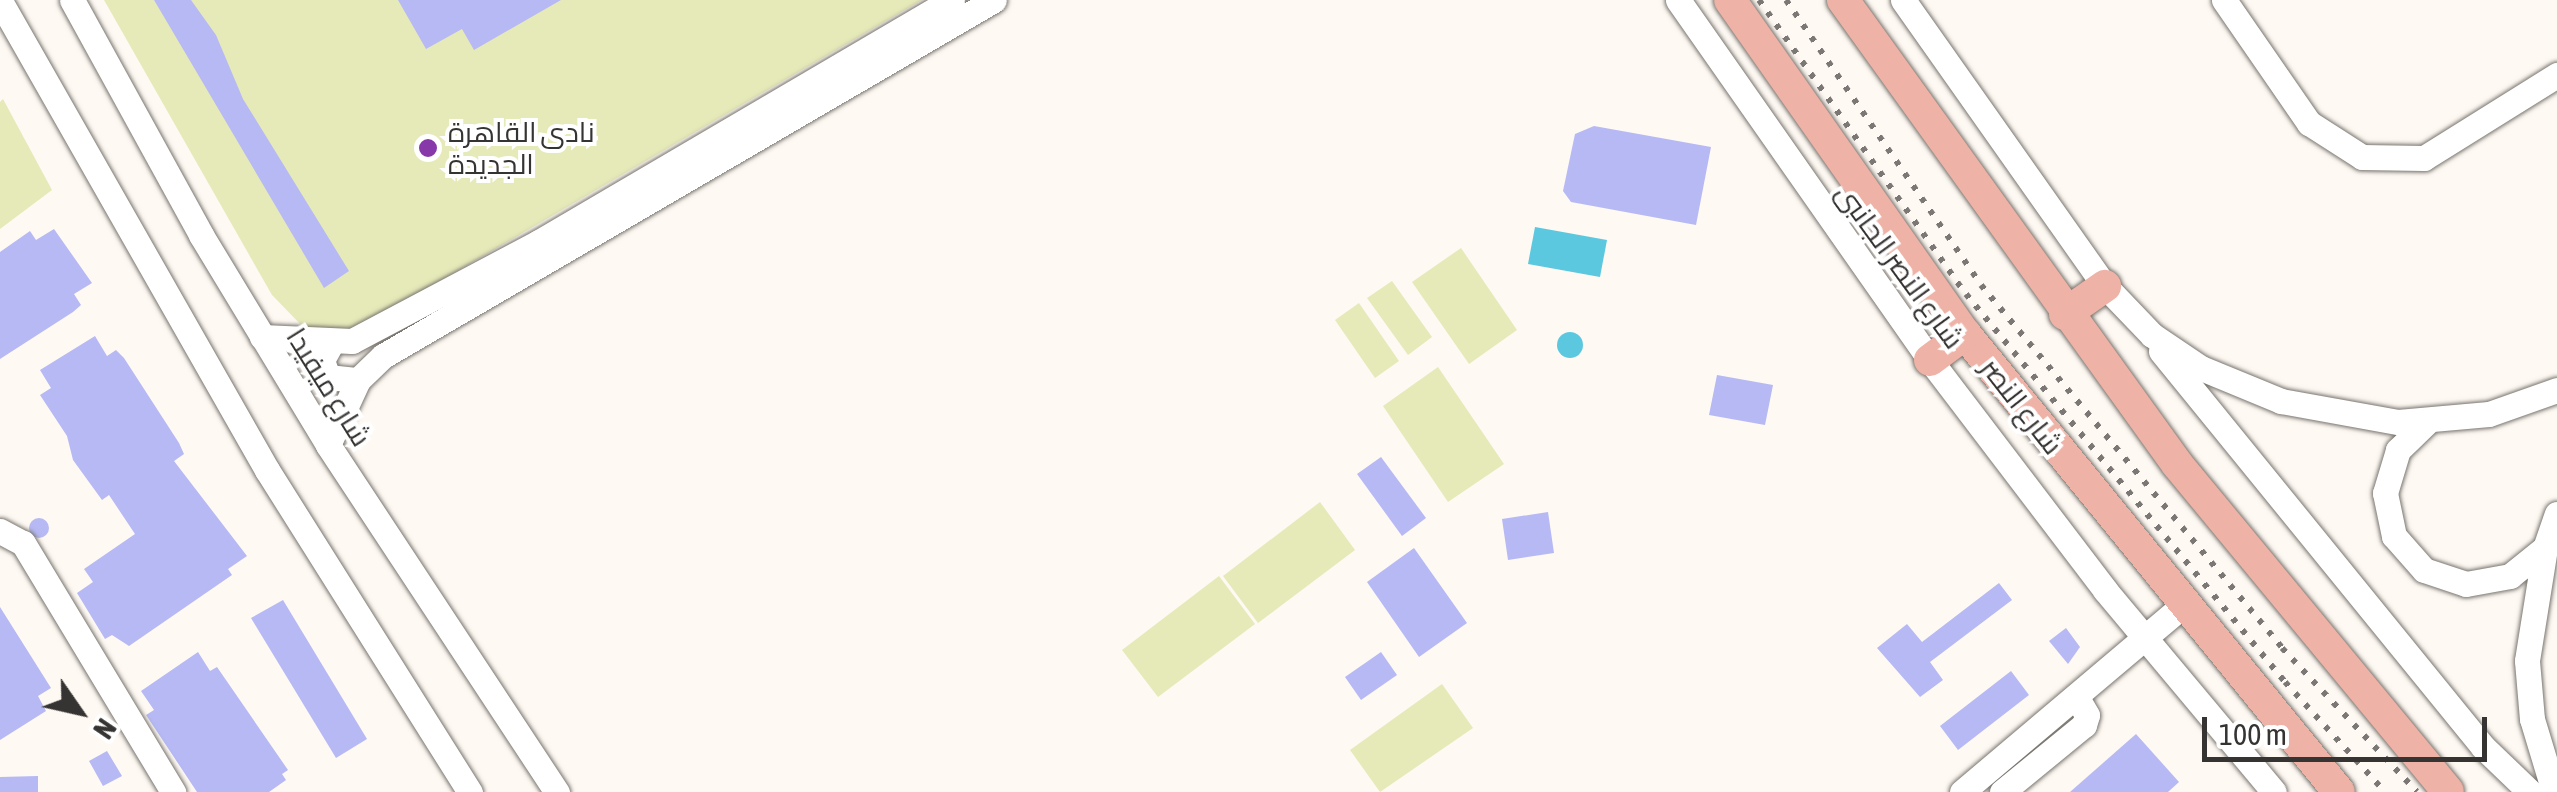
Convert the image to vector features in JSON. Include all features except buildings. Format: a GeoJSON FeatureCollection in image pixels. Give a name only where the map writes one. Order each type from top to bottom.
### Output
{"type":"FeatureCollection","features":[{"type":"Feature","properties":{"kind":"main road","name":"شارع النصر"},"geometry":{"type":"LineString","coordinates":[[1730,0],[1965,334],[2182,606],[2339,792]]}},
{"type":"Feature","properties":{"kind":"main road"},"geometry":{"type":"LineString","coordinates":[[1843,0],[2065,314],[2287,604],[2448,792]]}},
{"type":"Feature","properties":{"kind":"main road"},"geometry":{"type":"LineString","coordinates":[[2065,314],[2104,286]]}},
{"type":"Feature","properties":{"kind":"main road"},"geometry":{"type":"LineString","coordinates":[[1930,360],[1965,334]]}},
{"type":"Feature","properties":{"kind":"street","name":"شارع ميفيدا"},"geometry":{"type":"LineString","coordinates":[[72,0],[328,446],[557,792]]}},
{"type":"Feature","properties":{"kind":"street"},"geometry":{"type":"LineString","coordinates":[[262,336],[331,344],[368,334],[539,242],[952,0]]}},
{"type":"Feature","properties":{"kind":"street"},"geometry":{"type":"LineString","coordinates":[[328,446],[358,380],[392,350],[994,0]]}},
{"type":"Feature","properties":{"kind":"street","name":"شارع النصر الجانبى"},"geometry":{"type":"LineString","coordinates":[[1678,0],[1930,360],[2145,638],[2274,792]]}},
{"type":"Feature","properties":{"kind":"street"},"geometry":{"type":"LineString","coordinates":[[1903,0],[2104,286],[2136,320],[2459,718],[2530,792]]}},
{"type":"Feature","properties":{"kind":"street"},"geometry":{"type":"LineString","coordinates":[[2224,0],[2309,123],[2362,157],[2424,158],[2557,75]]}},
{"type":"Feature","properties":{"kind":"street"},"geometry":{"type":"LineString","coordinates":[[0,1],[257,454],[470,792]]}},
{"type":"Feature","properties":{"kind":"street"},"geometry":{"type":"LineString","coordinates":[[2136,320],[2201,368],[2254,393],[2368,418],[2428,420],[2489,414],[2557,390]]}},
{"type":"Feature","properties":{"kind":"street"},"geometry":{"type":"LineString","coordinates":[[331,344],[322,360],[328,377],[358,380]]}},
{"type":"Feature","properties":{"kind":"street"},"geometry":{"type":"LineString","coordinates":[[2428,420],[2398,450],[2385,493],[2389,522],[2412,560],[2452,582],[2482,584],[2523,569],[2545,548]]}},
{"type":"Feature","properties":{"kind":"street"},"geometry":{"type":"LineString","coordinates":[[2554,792],[2532,719],[2526,662],[2545,548],[2557,514]]}},
{"type":"Feature","properties":{"kind":"street"},"geometry":{"type":"LineString","coordinates":[[0,531],[23,543],[167,786]]}},
{"type":"Feature","properties":{"kind":"street"},"geometry":{"type":"LineString","coordinates":[[1962,792],[2182,606]]}},
{"type":"Feature","properties":{"kind":"street"},"geometry":{"type":"LineString","coordinates":[[2002,792],[2084,725],[2087,715],[2077,698]]}},
{"type":"Feature","properties":{"kind":"green space","name":"نادى القاهرة الجديدة"},"geometry":{"type":"Polygon","coordinates":[[[104,0],[922,0],[356,330],[306,330],[272,295],[104,0]]]}},
{"type":"Feature","properties":{"kind":"green space"},"geometry":{"type":"Polygon","coordinates":[[[3,99],[52,190],[0,229],[0,102],[3,99]]]}},
{"type":"Feature","properties":{"kind":"green space"},"geometry":{"type":"Polygon","coordinates":[[[1461,248],[1517,330],[1469,364],[1412,282],[1461,248]]]}},
{"type":"Feature","properties":{"kind":"green space"},"geometry":{"type":"Polygon","coordinates":[[[1392,281],[1432,337],[1408,355],[1367,298],[1392,281]]]}},
{"type":"Feature","properties":{"kind":"green space"},"geometry":{"type":"Polygon","coordinates":[[[1359,303],[1399,361],[1375,378],[1335,320],[1359,303]]]}},
{"type":"Feature","properties":{"kind":"green space"},"geometry":{"type":"Polygon","coordinates":[[[1438,367],[1504,464],[1448,502],[1383,406],[1438,367]]]}},
{"type":"Feature","properties":{"kind":"green space"},"geometry":{"type":"Polygon","coordinates":[[[1320,502],[1355,550],[1258,623],[1223,576],[1320,502]]]}},
{"type":"Feature","properties":{"kind":"green space"},"geometry":{"type":"Polygon","coordinates":[[[1219,576],[1255,624],[1158,697],[1122,650],[1219,576]]]}},
{"type":"Feature","properties":{"kind":"green space"},"geometry":{"type":"Polygon","coordinates":[[[1442,684],[1473,728],[1380,792],[1350,750],[1442,684]]]}},
{"type":"Feature","properties":{"kind":"water"},"geometry":{"type":"Polygon","coordinates":[[[1535,227],[1607,240],[1600,277],[1528,264],[1535,227]]]}},
{"type":"Feature","properties":{"kind":"water"},"geometry":{"type":"Polygon","coordinates":[[[1570,332],[1579,336],[1583,345],[1579,354],[1570,358],[1561,354],[1557,345],[1561,336],[1570,332]]]}},
{"type":"Feature","properties":{"kind":"railway"},"geometry":{"type":"LineString","coordinates":[[1759,0],[1966,294],[2285,682],[2385,792]]}},
{"type":"Feature","properties":{"kind":"railway"},"geometry":{"type":"LineString","coordinates":[[1786,0],[1981,285],[2282,648],[2417,792]]}},
{"type":"Feature","properties":{"kind":"place","name":"نادى القاهرة الجديدة"},"geometry":{"type":"Point","coordinates":[428,148]}}]}
